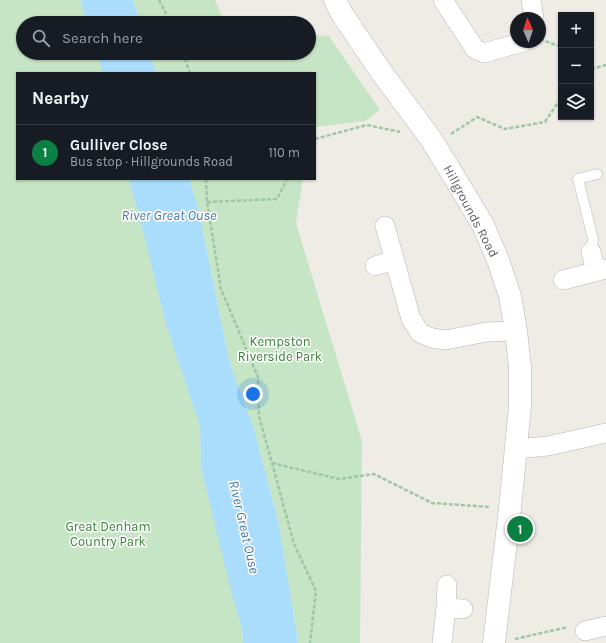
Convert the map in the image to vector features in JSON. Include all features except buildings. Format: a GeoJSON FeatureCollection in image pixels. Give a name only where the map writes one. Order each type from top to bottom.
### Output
{"type":"FeatureCollection","features":[{"type":"Feature","properties":{"kind":"street","name":"Hillgrounds Road"},"geometry":{"type":"LineString","coordinates":[[335,0],[342,14],[382,73],[431,139],[483,225],[498,260],[510,296],[520,367],[520,406],[510,508],[501,642]]}},
{"type":"Feature","properties":{"kind":"street"},"geometry":{"type":"LineString","coordinates":[[443,0],[475,49],[484,52],[510,45]]}},
{"type":"Feature","properties":{"kind":"street"},"geometry":{"type":"LineString","coordinates":[[531,0],[533,12]]}},
{"type":"Feature","properties":{"kind":"street"},"geometry":{"type":"LineString","coordinates":[[385,226],[411,320],[420,333],[432,338],[446,340],[486,332],[516,331]]}},
{"type":"Feature","properties":{"kind":"street"},"geometry":{"type":"LineString","coordinates":[[563,280],[601,270],[591,252]]}},
{"type":"Feature","properties":{"kind":"street"},"geometry":{"type":"LineString","coordinates":[[375,266],[394,260]]}},
{"type":"Feature","properties":{"kind":"street"},"geometry":{"type":"LineString","coordinates":[[516,449],[548,446],[606,433]]}},
{"type":"Feature","properties":{"kind":"street"},"geometry":{"type":"LineString","coordinates":[[442,643],[454,608],[448,585]]}},
{"type":"Feature","properties":{"kind":"street"},"geometry":{"type":"LineString","coordinates":[[585,631],[606,626]]}},
{"type":"Feature","properties":{"kind":"lane"},"geometry":{"type":"LineString","coordinates":[[591,252],[593,239],[578,179],[597,174]]}},
{"type":"Feature","properties":{"kind":"path"},"geometry":{"type":"LineString","coordinates":[[159,0],[167,16]]}},
{"type":"Feature","properties":{"kind":"path"},"geometry":{"type":"LineString","coordinates":[[546,41],[558,46]]}},
{"type":"Feature","properties":{"kind":"path"},"geometry":{"type":"LineString","coordinates":[[185,60],[190,72]]}},
{"type":"Feature","properties":{"kind":"path"},"geometry":{"type":"LineString","coordinates":[[594,68],[606,65]]}},
{"type":"Feature","properties":{"kind":"path"},"geometry":{"type":"LineString","coordinates":[[316,139],[367,125],[431,139],[448,136],[477,117],[505,129],[545,122],[558,102]]}},
{"type":"Feature","properties":{"kind":"path"},"geometry":{"type":"LineString","coordinates":[[206,180],[207,202],[221,289],[258,377],[259,416],[294,544],[316,592],[310,643]]}},
{"type":"Feature","properties":{"kind":"path"},"geometry":{"type":"LineString","coordinates":[[207,202],[277,199],[286,180]]}},
{"type":"Feature","properties":{"kind":"path"},"geometry":{"type":"LineString","coordinates":[[272,463],[339,479],[374,474],[432,503],[510,508]]}},
{"type":"Feature","properties":{"kind":"path"},"geometry":{"type":"LineString","coordinates":[[501,642],[567,626],[585,631]]}},
{"type":"Feature","properties":{"kind":"green space","name":"Great Denham Country Park"},"geometry":{"type":"Polygon","coordinates":[[[0,0],[80,0],[86,16],[16,16],[16,60],[99,60],[102,72],[16,72],[16,180],[129,180],[166,325],[200,426],[201,468],[242,629],[243,643],[0,643],[0,0]]]}},
{"type":"Feature","properties":{"kind":"green space"},"geometry":{"type":"Polygon","coordinates":[[[133,0],[215,0],[222,16],[138,16],[133,0]]]}},
{"type":"Feature","properties":{"kind":"green space"},"geometry":{"type":"Polygon","coordinates":[[[316,35],[329,36],[380,110],[365,121],[316,127],[316,72],[156,72],[151,60],[316,60],[316,35]]]}},
{"type":"Feature","properties":{"kind":"green space","name":"Kempston Riverside Park"},"geometry":{"type":"Polygon","coordinates":[[[189,180],[303,180],[296,223],[362,441],[360,643],[297,643],[279,524],[254,429],[229,360],[198,207],[189,180]]]}},
{"type":"Feature","properties":{"kind":"water"},"geometry":{"type":"Polygon","coordinates":[[[80,0],[133,0],[138,16],[86,16],[80,0]]]}},
{"type":"Feature","properties":{"kind":"water"},"geometry":{"type":"Polygon","coordinates":[[[99,60],[151,60],[156,72],[102,72],[99,60]]]}},
{"type":"Feature","properties":{"kind":"water","name":"River Great Ouse"},"geometry":{"type":"Polygon","coordinates":[[[129,180],[189,180],[198,207],[229,360],[254,429],[279,524],[297,643],[243,643],[242,629],[201,468],[200,426],[166,325],[129,180]]]}},
{"type":"Feature","properties":{"kind":"place","name":"Gulliver Close"},"geometry":{"type":"Point","coordinates":[520,529]}}]}
